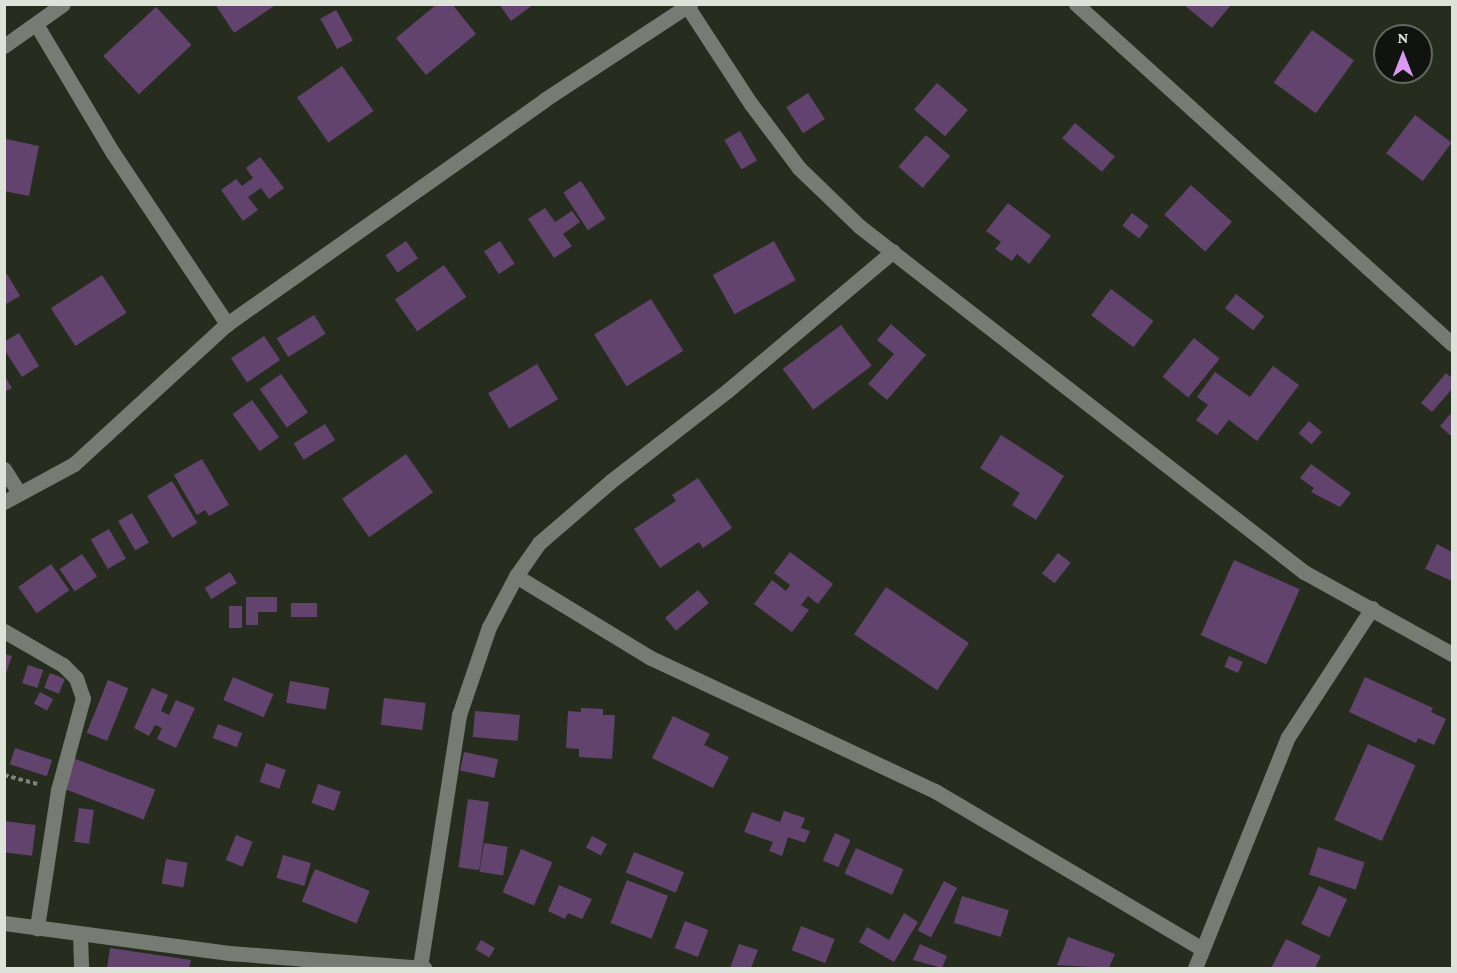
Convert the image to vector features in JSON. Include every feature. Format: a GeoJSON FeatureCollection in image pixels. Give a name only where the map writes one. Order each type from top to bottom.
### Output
{"type":"FeatureCollection","features":[{"type":"Feature","properties":{"kind":"street"},"geometry":{"type":"LineString","coordinates":[[4,46],[63,4]]}},
{"type":"Feature","properties":{"kind":"street"},"geometry":{"type":"LineString","coordinates":[[1076,4],[1452,344]]}},
{"type":"Feature","properties":{"kind":"street"},"geometry":{"type":"LineString","coordinates":[[4,502],[74,464],[227,324],[544,100],[688,5],[751,104],[799,168],[859,226],[1304,572],[1452,654]]}},
{"type":"Feature","properties":{"kind":"street"},"geometry":{"type":"LineString","coordinates":[[36,24],[113,153],[227,324]]}},
{"type":"Feature","properties":{"kind":"street"},"geometry":{"type":"LineString","coordinates":[[4,923],[80,936],[229,953],[422,968],[459,715],[489,627],[516,576],[539,543],[557,527],[893,251]]}},
{"type":"Feature","properties":{"kind":"street"},"geometry":{"type":"LineString","coordinates":[[4,469],[19,493]]}},
{"type":"Feature","properties":{"kind":"street"},"geometry":{"type":"LineString","coordinates":[[516,576],[651,658],[935,791],[1202,950]]}},
{"type":"Feature","properties":{"kind":"street"},"geometry":{"type":"LineString","coordinates":[[1195,969],[1246,849],[1288,737],[1372,608]]}},
{"type":"Feature","properties":{"kind":"street"},"geometry":{"type":"LineString","coordinates":[[4,631],[63,665],[81,689],[81,716],[58,790],[37,928]]}},
{"type":"Feature","properties":{"kind":"street"},"geometry":{"type":"LineString","coordinates":[[80,936],[81,969]]}},
{"type":"Feature","properties":{"kind":"path"},"geometry":{"type":"LineString","coordinates":[[4,775],[58,790]]}},
{"type":"Feature","properties":{"kind":"building"},"geometry":{"type":"Polygon","coordinates":[[[215,4],[277,4],[234,33],[215,4]]]}},
{"type":"Feature","properties":{"kind":"building"},"geometry":{"type":"Polygon","coordinates":[[[437,4],[452,4],[476,34],[426,75],[396,38],[437,4]]]}},
{"type":"Feature","properties":{"kind":"building"},"geometry":{"type":"Polygon","coordinates":[[[499,4],[534,4],[511,21],[499,4]]]}},
{"type":"Feature","properties":{"kind":"building"},"geometry":{"type":"Polygon","coordinates":[[[1184,5],[1231,5],[1212,28],[1184,5]]]}},
{"type":"Feature","properties":{"kind":"building"},"geometry":{"type":"Polygon","coordinates":[[[156,7],[191,45],[139,94],[103,56],[156,7]]]}},
{"type":"Feature","properties":{"kind":"building"},"geometry":{"type":"Polygon","coordinates":[[[336,10],[353,41],[337,49],[320,19],[336,10]]]}},
{"type":"Feature","properties":{"kind":"building"},"geometry":{"type":"Polygon","coordinates":[[[1312,30],[1354,61],[1316,113],[1274,83],[1312,30]]]}},
{"type":"Feature","properties":{"kind":"building"},"geometry":{"type":"Polygon","coordinates":[[[342,66],[374,111],[328,143],[297,98],[342,66]]]}},
{"type":"Feature","properties":{"kind":"building"},"geometry":{"type":"Polygon","coordinates":[[[937,83],[968,110],[945,136],[914,109],[937,83]]]}},
{"type":"Feature","properties":{"kind":"building"},"geometry":{"type":"Polygon","coordinates":[[[808,93],[825,119],[803,133],[786,107],[808,93]]]}},
{"type":"Feature","properties":{"kind":"building"},"geometry":{"type":"Polygon","coordinates":[[[1415,115],[1452,143],[1423,181],[1386,153],[1415,115]]]}},
{"type":"Feature","properties":{"kind":"building"},"geometry":{"type":"Polygon","coordinates":[[[1075,123],[1115,156],[1102,172],[1062,138],[1075,123]]]}},
{"type":"Feature","properties":{"kind":"building"},"geometry":{"type":"Polygon","coordinates":[[[740,131],[757,160],[741,169],[724,140],[740,131]]]}},
{"type":"Feature","properties":{"kind":"building"},"geometry":{"type":"Polygon","coordinates":[[[926,135],[950,156],[923,188],[898,167],[926,135]]]}},
{"type":"Feature","properties":{"kind":"building"},"geometry":{"type":"Polygon","coordinates":[[[6,139],[39,146],[29,196],[4,191],[6,139]]]}},
{"type":"Feature","properties":{"kind":"building"},"geometry":{"type":"Polygon","coordinates":[[[260,157],[284,188],[269,199],[261,188],[248,197],[258,210],[243,221],[221,190],[236,179],[242,186],[253,178],[246,168],[260,157]]]}},
{"type":"Feature","properties":{"kind":"building"},"geometry":{"type":"Polygon","coordinates":[[[581,181],[606,219],[588,230],[563,192],[581,181]]]}},
{"type":"Feature","properties":{"kind":"building"},"geometry":{"type":"Polygon","coordinates":[[[1191,185],[1232,222],[1205,252],[1164,215],[1191,185]]]}},
{"type":"Feature","properties":{"kind":"building"},"geometry":{"type":"Polygon","coordinates":[[[1008,203],[1051,236],[1029,264],[1017,254],[1012,261],[995,249],[1001,242],[986,231],[1008,203]]]}},
{"type":"Feature","properties":{"kind":"building"},"geometry":{"type":"Polygon","coordinates":[[[545,208],[555,222],[572,211],[580,222],[563,234],[572,246],[554,258],[528,219],[545,208]]]}},
{"type":"Feature","properties":{"kind":"building"},"geometry":{"type":"Polygon","coordinates":[[[1132,213],[1149,226],[1139,238],[1122,226],[1132,213]]]}},
{"type":"Feature","properties":{"kind":"building"},"geometry":{"type":"Polygon","coordinates":[[[406,241],[418,258],[398,273],[386,255],[406,241]]]}},
{"type":"Feature","properties":{"kind":"building"},"geometry":{"type":"Polygon","coordinates":[[[500,241],[515,264],[499,274],[484,251],[500,241]]]}},
{"type":"Feature","properties":{"kind":"building"},"geometry":{"type":"Polygon","coordinates":[[[774,241],[796,280],[735,314],[713,275],[774,241]]]}},
{"type":"Feature","properties":{"kind":"building"},"geometry":{"type":"Polygon","coordinates":[[[444,265],[466,297],[417,331],[395,299],[444,265]]]}},
{"type":"Feature","properties":{"kind":"building"},"geometry":{"type":"Polygon","coordinates":[[[7,274],[20,296],[6,304],[4,276],[7,274]]]}},
{"type":"Feature","properties":{"kind":"building"},"geometry":{"type":"Polygon","coordinates":[[[102,275],[127,313],[75,346],[51,308],[102,275]]]}},
{"type":"Feature","properties":{"kind":"building"},"geometry":{"type":"Polygon","coordinates":[[[1111,289],[1153,321],[1133,347],[1091,315],[1111,289]]]}},
{"type":"Feature","properties":{"kind":"building"},"geometry":{"type":"Polygon","coordinates":[[[1236,294],[1264,316],[1253,330],[1225,308],[1236,294]]]}},
{"type":"Feature","properties":{"kind":"building"},"geometry":{"type":"Polygon","coordinates":[[[651,299],[683,351],[627,386],[594,335],[651,299]]]}},
{"type":"Feature","properties":{"kind":"building"},"geometry":{"type":"Polygon","coordinates":[[[314,315],[326,334],[288,357],[277,338],[314,315]]]}},
{"type":"Feature","properties":{"kind":"building"},"geometry":{"type":"Polygon","coordinates":[[[891,324],[926,355],[887,400],[868,384],[894,354],[877,340],[891,324]]]}},
{"type":"Feature","properties":{"kind":"building"},"geometry":{"type":"Polygon","coordinates":[[[841,325],[872,366],[813,410],[783,369],[841,325]]]}},
{"type":"Feature","properties":{"kind":"building"},"geometry":{"type":"Polygon","coordinates":[[[19,333],[39,366],[22,377],[4,349],[4,342],[19,333]]]}},
{"type":"Feature","properties":{"kind":"building"},"geometry":{"type":"Polygon","coordinates":[[[264,336],[280,360],[247,382],[231,358],[264,336]]]}},
{"type":"Feature","properties":{"kind":"building"},"geometry":{"type":"Polygon","coordinates":[[[1194,338],[1220,359],[1188,398],[1163,377],[1194,338]]]}},
{"type":"Feature","properties":{"kind":"building"},"geometry":{"type":"Polygon","coordinates":[[[537,364],[558,399],[509,429],[488,393],[537,364]]]}},
{"type":"Feature","properties":{"kind":"building"},"geometry":{"type":"Polygon","coordinates":[[[1273,366],[1299,385],[1257,441],[1229,420],[1217,435],[1196,420],[1208,405],[1197,397],[1215,372],[1250,397],[1273,366]]]}},
{"type":"Feature","properties":{"kind":"building"},"geometry":{"type":"Polygon","coordinates":[[[1446,373],[1452,378],[1452,389],[1432,412],[1421,403],[1446,373]]]}},
{"type":"Feature","properties":{"kind":"building"},"geometry":{"type":"Polygon","coordinates":[[[281,374],[308,413],[287,427],[260,389],[281,374]]]}},
{"type":"Feature","properties":{"kind":"building"},"geometry":{"type":"Polygon","coordinates":[[[4,375],[12,388],[4,392],[4,375]]]}},
{"type":"Feature","properties":{"kind":"building"},"geometry":{"type":"Polygon","coordinates":[[[252,400],[279,437],[260,451],[233,414],[252,400]]]}},
{"type":"Feature","properties":{"kind":"building"},"geometry":{"type":"Polygon","coordinates":[[[1452,412],[1452,437],[1440,426],[1452,412]]]}},
{"type":"Feature","properties":{"kind":"building"},"geometry":{"type":"Polygon","coordinates":[[[1309,421],[1322,432],[1312,444],[1299,433],[1309,421]]]}},
{"type":"Feature","properties":{"kind":"building"},"geometry":{"type":"Polygon","coordinates":[[[325,424],[335,440],[304,460],[294,444],[325,424]]]}},
{"type":"Feature","properties":{"kind":"building"},"geometry":{"type":"Polygon","coordinates":[[[1001,435],[1064,476],[1036,520],[1012,505],[1020,493],[980,468],[1001,435]]]}},
{"type":"Feature","properties":{"kind":"building"},"geometry":{"type":"Polygon","coordinates":[[[406,454],[433,493],[369,537],[342,499],[406,454]]]}},
{"type":"Feature","properties":{"kind":"building"},"geometry":{"type":"Polygon","coordinates":[[[202,459],[229,505],[209,516],[205,510],[197,515],[174,475],[202,459]]]}},
{"type":"Feature","properties":{"kind":"building"},"geometry":{"type":"Polygon","coordinates":[[[1311,464],[1351,493],[1340,507],[1311,492],[1314,488],[1300,478],[1311,464]]]}},
{"type":"Feature","properties":{"kind":"building"},"geometry":{"type":"Polygon","coordinates":[[[698,478],[732,528],[703,548],[699,542],[660,568],[634,529],[676,501],[672,495],[698,478]]]}},
{"type":"Feature","properties":{"kind":"building"},"geometry":{"type":"Polygon","coordinates":[[[172,481],[197,523],[172,538],[147,496],[172,481]]]}},
{"type":"Feature","properties":{"kind":"building"},"geometry":{"type":"Polygon","coordinates":[[[132,513],[149,542],[135,550],[118,521],[132,513]]]}},
{"type":"Feature","properties":{"kind":"building"},"geometry":{"type":"Polygon","coordinates":[[[109,529],[126,558],[108,569],[91,540],[109,529]]]}},
{"type":"Feature","properties":{"kind":"building"},"geometry":{"type":"Polygon","coordinates":[[[1437,544],[1452,552],[1452,581],[1425,569],[1437,544]]]}},
{"type":"Feature","properties":{"kind":"building"},"geometry":{"type":"Polygon","coordinates":[[[790,552],[833,584],[818,604],[808,596],[801,605],[809,610],[792,632],[754,604],[772,580],[786,591],[790,585],[774,573],[790,552]]]}},
{"type":"Feature","properties":{"kind":"building"},"geometry":{"type":"Polygon","coordinates":[[[1058,553],[1071,563],[1055,583],[1042,573],[1058,553]]]}},
{"type":"Feature","properties":{"kind":"building"},"geometry":{"type":"Polygon","coordinates":[[[82,554],[97,576],[75,591],[60,569],[82,554]]]}},
{"type":"Feature","properties":{"kind":"building"},"geometry":{"type":"Polygon","coordinates":[[[1234,560],[1300,589],[1266,664],[1201,635],[1234,560]]]}},
{"type":"Feature","properties":{"kind":"building"},"geometry":{"type":"Polygon","coordinates":[[[51,564],[69,590],[37,613],[18,587],[51,564]]]}},
{"type":"Feature","properties":{"kind":"building"},"geometry":{"type":"Polygon","coordinates":[[[230,572],[237,583],[211,599],[205,588],[230,572]]]}},
{"type":"Feature","properties":{"kind":"building"},"geometry":{"type":"Polygon","coordinates":[[[886,587],[969,643],[937,690],[854,634],[886,587]]]}},
{"type":"Feature","properties":{"kind":"building"},"geometry":{"type":"Polygon","coordinates":[[[698,590],[709,603],[676,631],[665,618],[698,590]]]}},
{"type":"Feature","properties":{"kind":"building"},"geometry":{"type":"Polygon","coordinates":[[[246,597],[277,597],[277,612],[258,612],[258,625],[246,625],[246,597]]]}},
{"type":"Feature","properties":{"kind":"building"},"geometry":{"type":"Polygon","coordinates":[[[291,603],[317,603],[317,617],[291,617],[291,603]]]}},
{"type":"Feature","properties":{"kind":"building"},"geometry":{"type":"Polygon","coordinates":[[[229,606],[242,606],[242,628],[229,628],[229,606]]]}},
{"type":"Feature","properties":{"kind":"building"},"geometry":{"type":"Polygon","coordinates":[[[4,654],[12,656],[5,676],[4,676],[4,654]]]}},
{"type":"Feature","properties":{"kind":"building"},"geometry":{"type":"Polygon","coordinates":[[[1229,656],[1243,662],[1238,673],[1224,667],[1229,656]]]}},
{"type":"Feature","properties":{"kind":"building"},"geometry":{"type":"Polygon","coordinates":[[[28,665],[43,670],[37,688],[22,683],[28,665]]]}},
{"type":"Feature","properties":{"kind":"building"},"geometry":{"type":"Polygon","coordinates":[[[50,673],[65,679],[59,694],[44,688],[50,673]]]}},
{"type":"Feature","properties":{"kind":"building"},"geometry":{"type":"Polygon","coordinates":[[[233,677],[274,694],[264,717],[223,700],[233,677]]]}},
{"type":"Feature","properties":{"kind":"building"},"geometry":{"type":"Polygon","coordinates":[[[1365,677],[1433,708],[1431,712],[1446,719],[1434,745],[1418,738],[1416,743],[1349,712],[1365,677]]]}},
{"type":"Feature","properties":{"kind":"building"},"geometry":{"type":"Polygon","coordinates":[[[108,680],[128,688],[107,741],[87,733],[108,680]]]}},
{"type":"Feature","properties":{"kind":"building"},"geometry":{"type":"Polygon","coordinates":[[[290,681],[329,688],[326,710],[286,703],[290,681]]]}},
{"type":"Feature","properties":{"kind":"building"},"geometry":{"type":"Polygon","coordinates":[[[152,688],[168,695],[161,711],[169,715],[176,700],[195,708],[176,748],[157,739],[162,728],[155,725],[149,736],[134,728],[152,688]]]}},
{"type":"Feature","properties":{"kind":"building"},"geometry":{"type":"Polygon","coordinates":[[[40,692],[53,699],[47,711],[34,703],[40,692]]]}},
{"type":"Feature","properties":{"kind":"building"},"geometry":{"type":"Polygon","coordinates":[[[384,698],[426,703],[422,730],[381,725],[384,698]]]}},
{"type":"Feature","properties":{"kind":"building"},"geometry":{"type":"Polygon","coordinates":[[[581,708],[603,709],[603,715],[615,715],[612,759],[579,757],[579,749],[566,748],[568,711],[581,712],[581,708]]]}},
{"type":"Feature","properties":{"kind":"building"},"geometry":{"type":"Polygon","coordinates":[[[475,711],[520,715],[518,741],[473,737],[475,711]]]}},
{"type":"Feature","properties":{"kind":"building"},"geometry":{"type":"Polygon","coordinates":[[[673,716],[710,734],[704,745],[729,757],[713,788],[652,758],[673,716]]]}},
{"type":"Feature","properties":{"kind":"building"},"geometry":{"type":"Polygon","coordinates":[[[218,724],[242,733],[237,747],[213,738],[218,724]]]}},
{"type":"Feature","properties":{"kind":"building"},"geometry":{"type":"Polygon","coordinates":[[[1368,744],[1416,765],[1382,841],[1334,820],[1368,744]]]}},
{"type":"Feature","properties":{"kind":"building"},"geometry":{"type":"Polygon","coordinates":[[[15,748],[52,760],[47,776],[10,764],[15,748]]]}},
{"type":"Feature","properties":{"kind":"building"},"geometry":{"type":"Polygon","coordinates":[[[464,752],[498,759],[494,778],[460,771],[464,752]]]}},
{"type":"Feature","properties":{"kind":"building"},"geometry":{"type":"Polygon","coordinates":[[[73,758],[155,790],[144,819],[62,788],[73,758]]]}},
{"type":"Feature","properties":{"kind":"building"},"geometry":{"type":"Polygon","coordinates":[[[266,763],[286,770],[279,789],[259,782],[266,763]]]}},
{"type":"Feature","properties":{"kind":"building"},"geometry":{"type":"Polygon","coordinates":[[[318,784],[341,792],[334,811],[311,803],[318,784]]]}},
{"type":"Feature","properties":{"kind":"building"},"geometry":{"type":"Polygon","coordinates":[[[468,799],[489,802],[479,870],[458,867],[468,799]]]}},
{"type":"Feature","properties":{"kind":"building"},"geometry":{"type":"Polygon","coordinates":[[[79,808],[94,810],[89,844],[74,842],[79,808]]]}},
{"type":"Feature","properties":{"kind":"building"},"geometry":{"type":"Polygon","coordinates":[[[784,811],[805,818],[801,828],[810,831],[805,843],[788,837],[782,856],[769,851],[773,842],[744,832],[752,812],[780,822],[784,811]]]}},
{"type":"Feature","properties":{"kind":"building"},"geometry":{"type":"Polygon","coordinates":[[[4,821],[36,825],[32,856],[4,852],[4,821]]]}},
{"type":"Feature","properties":{"kind":"building"},"geometry":{"type":"Polygon","coordinates":[[[835,833],[851,840],[838,867],[823,860],[835,833]]]}},
{"type":"Feature","properties":{"kind":"building"},"geometry":{"type":"Polygon","coordinates":[[[236,835],[253,842],[243,867],[226,860],[236,835]]]}},
{"type":"Feature","properties":{"kind":"building"},"geometry":{"type":"Polygon","coordinates":[[[592,836],[607,844],[601,855],[586,847],[592,836]]]}},
{"type":"Feature","properties":{"kind":"building"},"geometry":{"type":"Polygon","coordinates":[[[484,843],[508,847],[503,875],[479,872],[484,843]]]}},
{"type":"Feature","properties":{"kind":"building"},"geometry":{"type":"Polygon","coordinates":[[[1318,847],[1365,862],[1356,890],[1309,875],[1318,847]]]}},
{"type":"Feature","properties":{"kind":"building"},"geometry":{"type":"Polygon","coordinates":[[[856,848],[904,869],[892,895],[845,874],[856,848]]]}},
{"type":"Feature","properties":{"kind":"building"},"geometry":{"type":"Polygon","coordinates":[[[521,849],[552,862],[534,906],[503,892],[521,849]]]}},
{"type":"Feature","properties":{"kind":"building"},"geometry":{"type":"Polygon","coordinates":[[[634,852],[684,872],[676,893],[626,872],[634,852]]]}},
{"type":"Feature","properties":{"kind":"building"},"geometry":{"type":"Polygon","coordinates":[[[283,855],[311,863],[304,886],[276,878],[283,855]]]}},
{"type":"Feature","properties":{"kind":"building"},"geometry":{"type":"Polygon","coordinates":[[[166,859],[188,863],[183,887],[162,884],[166,859]]]}},
{"type":"Feature","properties":{"kind":"building"},"geometry":{"type":"Polygon","coordinates":[[[315,869],[370,891],[357,924],[302,901],[315,869]]]}},
{"type":"Feature","properties":{"kind":"building"},"geometry":{"type":"Polygon","coordinates":[[[627,880],[668,896],[652,939],[611,923],[627,880]]]}},
{"type":"Feature","properties":{"kind":"building"},"geometry":{"type":"Polygon","coordinates":[[[944,881],[957,888],[931,937],[918,930],[944,881]]]}},
{"type":"Feature","properties":{"kind":"building"},"geometry":{"type":"Polygon","coordinates":[[[559,885],[592,899],[582,919],[568,913],[565,919],[548,911],[559,885]]]}},
{"type":"Feature","properties":{"kind":"building"},"geometry":{"type":"Polygon","coordinates":[[[1319,886],[1347,899],[1329,937],[1301,924],[1319,886]]]}},
{"type":"Feature","properties":{"kind":"building"},"geometry":{"type":"Polygon","coordinates":[[[962,896],[1009,910],[1001,937],[954,923],[962,896]]]}},
{"type":"Feature","properties":{"kind":"building"},"geometry":{"type":"Polygon","coordinates":[[[904,913],[918,922],[894,962],[859,942],[867,927],[889,940],[904,913]]]}},
{"type":"Feature","properties":{"kind":"building"},"geometry":{"type":"Polygon","coordinates":[[[685,921],[708,930],[698,957],[675,948],[685,921]]]}},
{"type":"Feature","properties":{"kind":"building"},"geometry":{"type":"Polygon","coordinates":[[[801,926],[835,939],[825,963],[792,950],[801,926]]]}},
{"type":"Feature","properties":{"kind":"building"},"geometry":{"type":"Polygon","coordinates":[[[1068,937],[1115,954],[1109,968],[1057,965],[1068,937]]]}},
{"type":"Feature","properties":{"kind":"building"},"geometry":{"type":"Polygon","coordinates":[[[1286,939],[1321,956],[1315,968],[1271,968],[1286,939]]]}},
{"type":"Feature","properties":{"kind":"building"},"geometry":{"type":"Polygon","coordinates":[[[481,940],[495,948],[489,958],[476,950],[481,940]]]}},
{"type":"Feature","properties":{"kind":"building"},"geometry":{"type":"Polygon","coordinates":[[[739,944],[758,950],[751,968],[730,968],[739,944]]]}},
{"type":"Feature","properties":{"kind":"building"},"geometry":{"type":"Polygon","coordinates":[[[920,944],[947,956],[942,968],[913,960],[920,944]]]}},
{"type":"Feature","properties":{"kind":"building"},"geometry":{"type":"Polygon","coordinates":[[[110,948],[191,960],[189,968],[107,968],[110,948]]]}},
{"type":"Feature","properties":{"kind":"building"},"geometry":{"type":"Polygon","coordinates":[[[300,961],[324,962],[324,968],[300,968],[300,961]]]}}]}
